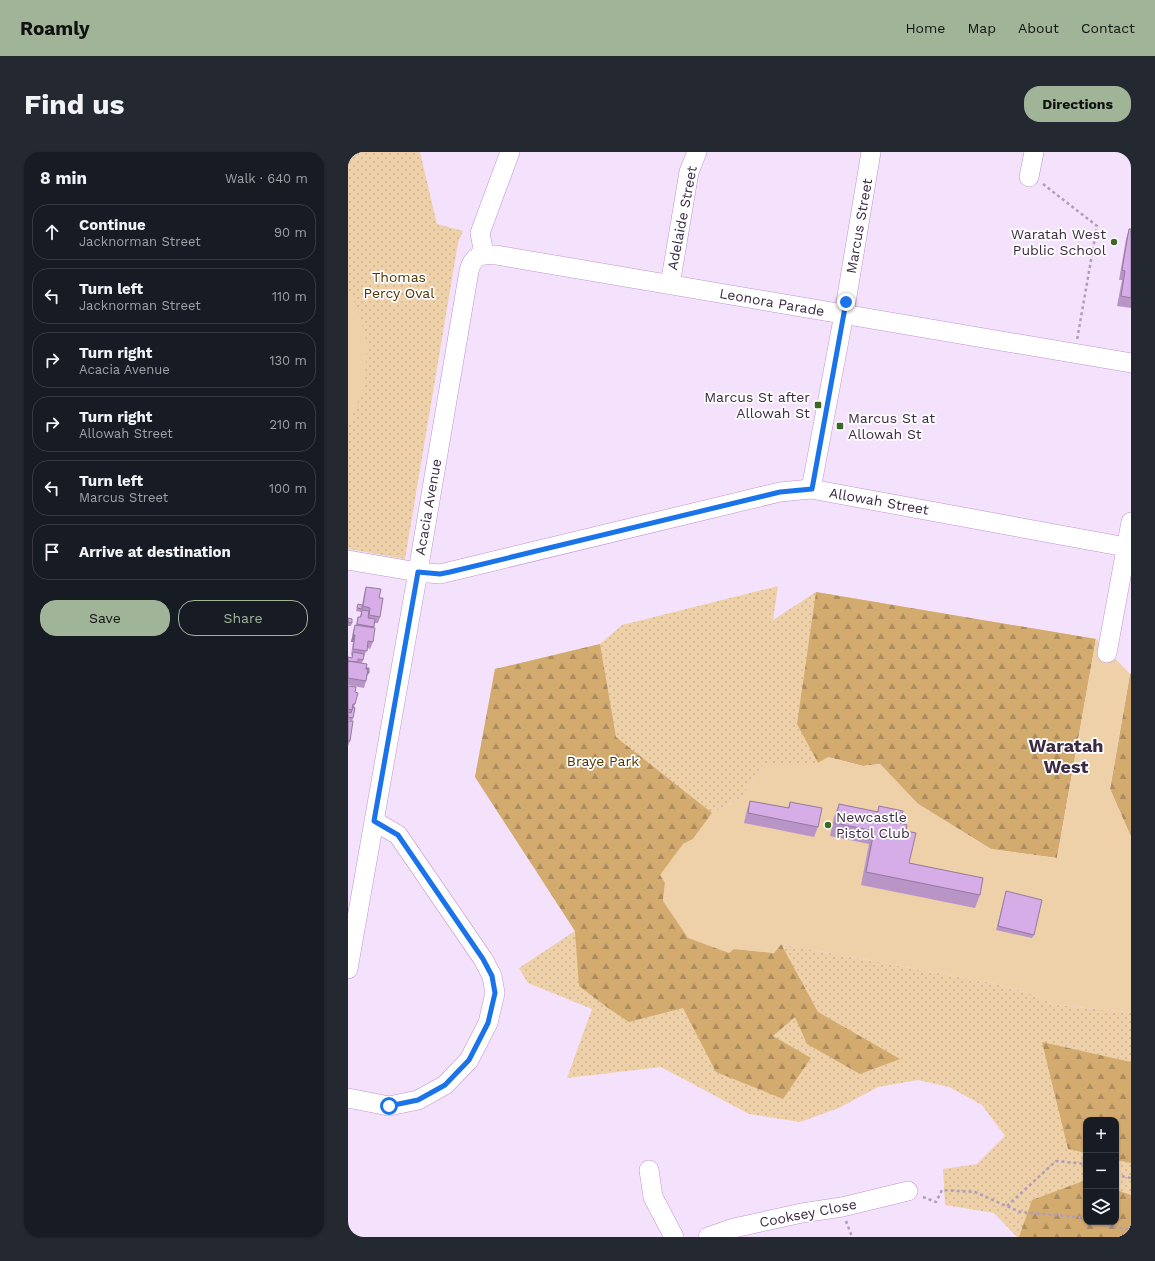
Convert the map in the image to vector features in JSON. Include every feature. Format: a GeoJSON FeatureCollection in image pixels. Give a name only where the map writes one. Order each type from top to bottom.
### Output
{"type":"FeatureCollection","features":[{"type":"Feature","properties":{"kind":"street"},"geometry":{"type":"LineString","coordinates":[[484,254],[480,233],[510,152]]}},
{"type":"Feature","properties":{"kind":"street","name":"Adelaide Street"},"geometry":{"type":"LineString","coordinates":[[670,285],[689,172],[697,152]]}},
{"type":"Feature","properties":{"kind":"street","name":"Marcus Street"},"geometry":{"type":"LineString","coordinates":[[812,489],[872,152]]}},
{"type":"Feature","properties":{"kind":"street"},"geometry":{"type":"LineString","coordinates":[[1030,178],[1034,152]]}},
{"type":"Feature","properties":{"kind":"street","name":"Leonora Parade"},"geometry":{"type":"LineString","coordinates":[[484,254],[496,254],[670,285],[1131,362]]}},
{"type":"Feature","properties":{"kind":"street","name":"Acacia Avenue"},"geometry":{"type":"LineString","coordinates":[[348,969],[470,265],[478,256],[484,254]]}},
{"type":"Feature","properties":{"kind":"street","name":"Allowah Street"},"geometry":{"type":"LineString","coordinates":[[348,560],[431,574],[445,573],[780,492],[812,489],[1129,547]]}},
{"type":"Feature","properties":{"kind":"street"},"geometry":{"type":"LineString","coordinates":[[1107,653],[1129,547],[1131,522]]}},
{"type":"Feature","properties":{"kind":"street"},"geometry":{"type":"LineString","coordinates":[[348,1098],[389,1106],[418,1100],[445,1085],[469,1060],[488,1023],[495,993],[492,976],[483,959],[398,835],[374,821]]}},
{"type":"Feature","properties":{"kind":"street"},"geometry":{"type":"LineString","coordinates":[[649,1170],[653,1197],[674,1237]]}},
{"type":"Feature","properties":{"kind":"street","name":"Cooksey Close"},"geometry":{"type":"LineString","coordinates":[[708,1237],[734,1228],[802,1213],[842,1207],[908,1191]]}},
{"type":"Feature","properties":{"kind":"path"},"geometry":{"type":"LineString","coordinates":[[1030,178],[1046,185],[1097,226],[1074,353]]}},
{"type":"Feature","properties":{"kind":"path"},"geometry":{"type":"LineString","coordinates":[[1007,1206],[1056,1161],[1083,1164]]}},
{"type":"Feature","properties":{"kind":"path"},"geometry":{"type":"LineString","coordinates":[[1119,1176],[1131,1178]]}},
{"type":"Feature","properties":{"kind":"path"},"geometry":{"type":"LineString","coordinates":[[908,1191],[936,1202],[942,1190],[976,1192],[1020,1212],[1074,1217],[1083,1219]]}},
{"type":"Feature","properties":{"kind":"path"},"geometry":{"type":"LineString","coordinates":[[1105,1225],[1131,1230]]}},
{"type":"Feature","properties":{"kind":"green space","name":"Thomas Percy Oval"},"geometry":{"type":"Polygon","coordinates":[[[348,152],[420,152],[437,224],[463,231],[458,243],[405,559],[348,549],[348,152]]]}},
{"type":"Feature","properties":{"kind":"green space"},"geometry":{"type":"Polygon","coordinates":[[[348,293],[356,305],[367,343],[365,383],[351,420],[348,424],[348,293]]]}},
{"type":"Feature","properties":{"kind":"green space","name":"Braye Park"},"geometry":{"type":"Polygon","coordinates":[[[778,586],[773,620],[816,592],[1096,639],[818,763],[764,763],[741,798],[712,813],[781,944],[992,983],[1032,994],[1053,1004],[1131,1013],[1131,1237],[1017,1237],[994,1213],[945,1205],[943,1169],[977,1164],[1005,1136],[982,1105],[949,1087],[918,1080],[878,1087],[839,1108],[800,1122],[749,1114],[661,1067],[567,1078],[592,1009],[528,983],[519,968],[575,931],[475,777],[495,669],[600,644],[622,625],[778,586]]]}},
{"type":"Feature","properties":{"kind":"green space"},"geometry":{"type":"Polygon","coordinates":[[[816,592],[1096,639],[1057,858],[991,849],[918,804],[880,764],[863,766],[828,757],[818,763],[797,724],[816,592]]]}},
{"type":"Feature","properties":{"kind":"green space","name":"Newcastle Pistol Club"},"geometry":{"type":"Polygon","coordinates":[[[1096,639],[1130,674],[1110,789],[1131,837],[1131,1013],[1053,1004],[1032,994],[992,983],[781,944],[774,953],[734,949],[729,953],[688,938],[663,901],[665,883],[660,875],[683,844],[693,839],[712,813],[741,798],[764,763],[818,763],[828,757],[863,766],[880,764],[918,804],[991,849],[1057,858],[1096,639]]]}},
{"type":"Feature","properties":{"kind":"green space"},"geometry":{"type":"Polygon","coordinates":[[[600,644],[616,737],[712,813],[693,839],[683,844],[665,883],[663,901],[734,949],[774,953],[781,944],[818,1012],[900,1059],[860,1074],[807,1044],[795,1017],[773,1036],[811,1058],[783,1099],[716,1072],[683,1008],[629,1022],[579,986],[575,931],[475,777],[495,669],[600,644]]]}},
{"type":"Feature","properties":{"kind":"green space"},"geometry":{"type":"Polygon","coordinates":[[[1131,673],[1131,837],[1110,789],[1131,673]]]}},
{"type":"Feature","properties":{"kind":"green space"},"geometry":{"type":"Polygon","coordinates":[[[1042,1042],[1131,1062],[1131,1163],[1119,1161],[1119,1117],[1083,1117],[1083,1152],[1068,1149],[1042,1042]]]}},
{"type":"Feature","properties":{"kind":"green space"},"geometry":{"type":"Polygon","coordinates":[[[1083,1181],[1083,1225],[1119,1225],[1119,1191],[1131,1195],[1131,1237],[1019,1237],[1032,1200],[1083,1181]]]}},
{"type":"Feature","properties":{"kind":"building"},"geometry":{"type":"Polygon","coordinates":[[[1129,229],[1131,229],[1131,298],[1121,296],[1125,271],[1122,270],[1129,229]]]}},
{"type":"Feature","properties":{"kind":"building"},"geometry":{"type":"Polygon","coordinates":[[[366,587],[381,589],[379,598],[383,598],[380,617],[369,615],[370,608],[363,606],[366,587]]]}},
{"type":"Feature","properties":{"kind":"building"},"geometry":{"type":"Polygon","coordinates":[[[358,604],[362,605],[362,609],[357,608],[358,604]]]}},
{"type":"Feature","properties":{"kind":"building"},"geometry":{"type":"Polygon","coordinates":[[[362,610],[369,611],[368,618],[375,619],[374,627],[357,624],[358,617],[361,617],[362,610]]]}},
{"type":"Feature","properties":{"kind":"building"},"geometry":{"type":"Polygon","coordinates":[[[348,618],[352,619],[352,623],[348,622],[348,618]]]}},
{"type":"Feature","properties":{"kind":"building"},"geometry":{"type":"Polygon","coordinates":[[[355,625],[375,628],[373,642],[368,641],[367,651],[353,649],[355,625]]]}},
{"type":"Feature","properties":{"kind":"building"},"geometry":{"type":"Polygon","coordinates":[[[353,652],[364,654],[363,660],[358,659],[358,662],[348,661],[348,657],[352,658],[353,652]]]}},
{"type":"Feature","properties":{"kind":"building"},"geometry":{"type":"Polygon","coordinates":[[[348,661],[367,664],[366,669],[368,669],[366,681],[348,678],[348,661]]]}},
{"type":"Feature","properties":{"kind":"building"},"geometry":{"type":"Polygon","coordinates":[[[348,686],[356,687],[355,692],[358,693],[352,710],[348,709],[348,686]]]}},
{"type":"Feature","properties":{"kind":"building"},"geometry":{"type":"Polygon","coordinates":[[[353,707],[355,708],[353,718],[348,717],[348,712],[351,713],[353,707]]]}},
{"type":"Feature","properties":{"kind":"building"},"geometry":{"type":"Polygon","coordinates":[[[348,721],[353,721],[350,741],[348,741],[348,721]]]}},
{"type":"Feature","properties":{"kind":"building"},"geometry":{"type":"Polygon","coordinates":[[[750,801],[789,808],[790,802],[822,808],[818,827],[748,813],[750,801]]]}},
{"type":"Feature","properties":{"kind":"building"},"geometry":{"type":"Polygon","coordinates":[[[839,804],[878,812],[879,806],[903,811],[900,823],[907,825],[906,831],[916,833],[909,863],[983,878],[980,895],[866,872],[874,831],[835,823],[839,804]]]}},
{"type":"Feature","properties":{"kind":"building"},"geometry":{"type":"Polygon","coordinates":[[[1006,891],[1042,900],[1034,935],[998,926],[1006,891]]]}},
{"type":"Feature","properties":{"kind":"place","name":"Waratah West Public School"},"geometry":{"type":"Point","coordinates":[1114,242]}},
{"type":"Feature","properties":{"kind":"place","name":"Marcus St after Allowah St"},"geometry":{"type":"Point","coordinates":[818,405]}},
{"type":"Feature","properties":{"kind":"place","name":"Marcus St at Allowah St"},"geometry":{"type":"Point","coordinates":[840,426]}},
{"type":"Feature","properties":{"kind":"place","name":"Newcastle Pistol Club"},"geometry":{"type":"Point","coordinates":[828,825]}},
{"type":"Feature","properties":{"kind":"district","name":"Waratah West"},"geometry":{"type":"Point","coordinates":[1066,755]}},
{"type":"Feature","properties":{"kind":"route"},"geometry":{"type":"LineString","coordinates":[[389,1106],[418,1100],[445,1085],[469,1060],[488,1023],[495,993],[492,976],[483,959],[398,835],[374,821],[418,572],[431,574],[450,572],[780,492],[812,489],[846,302]]}}]}
